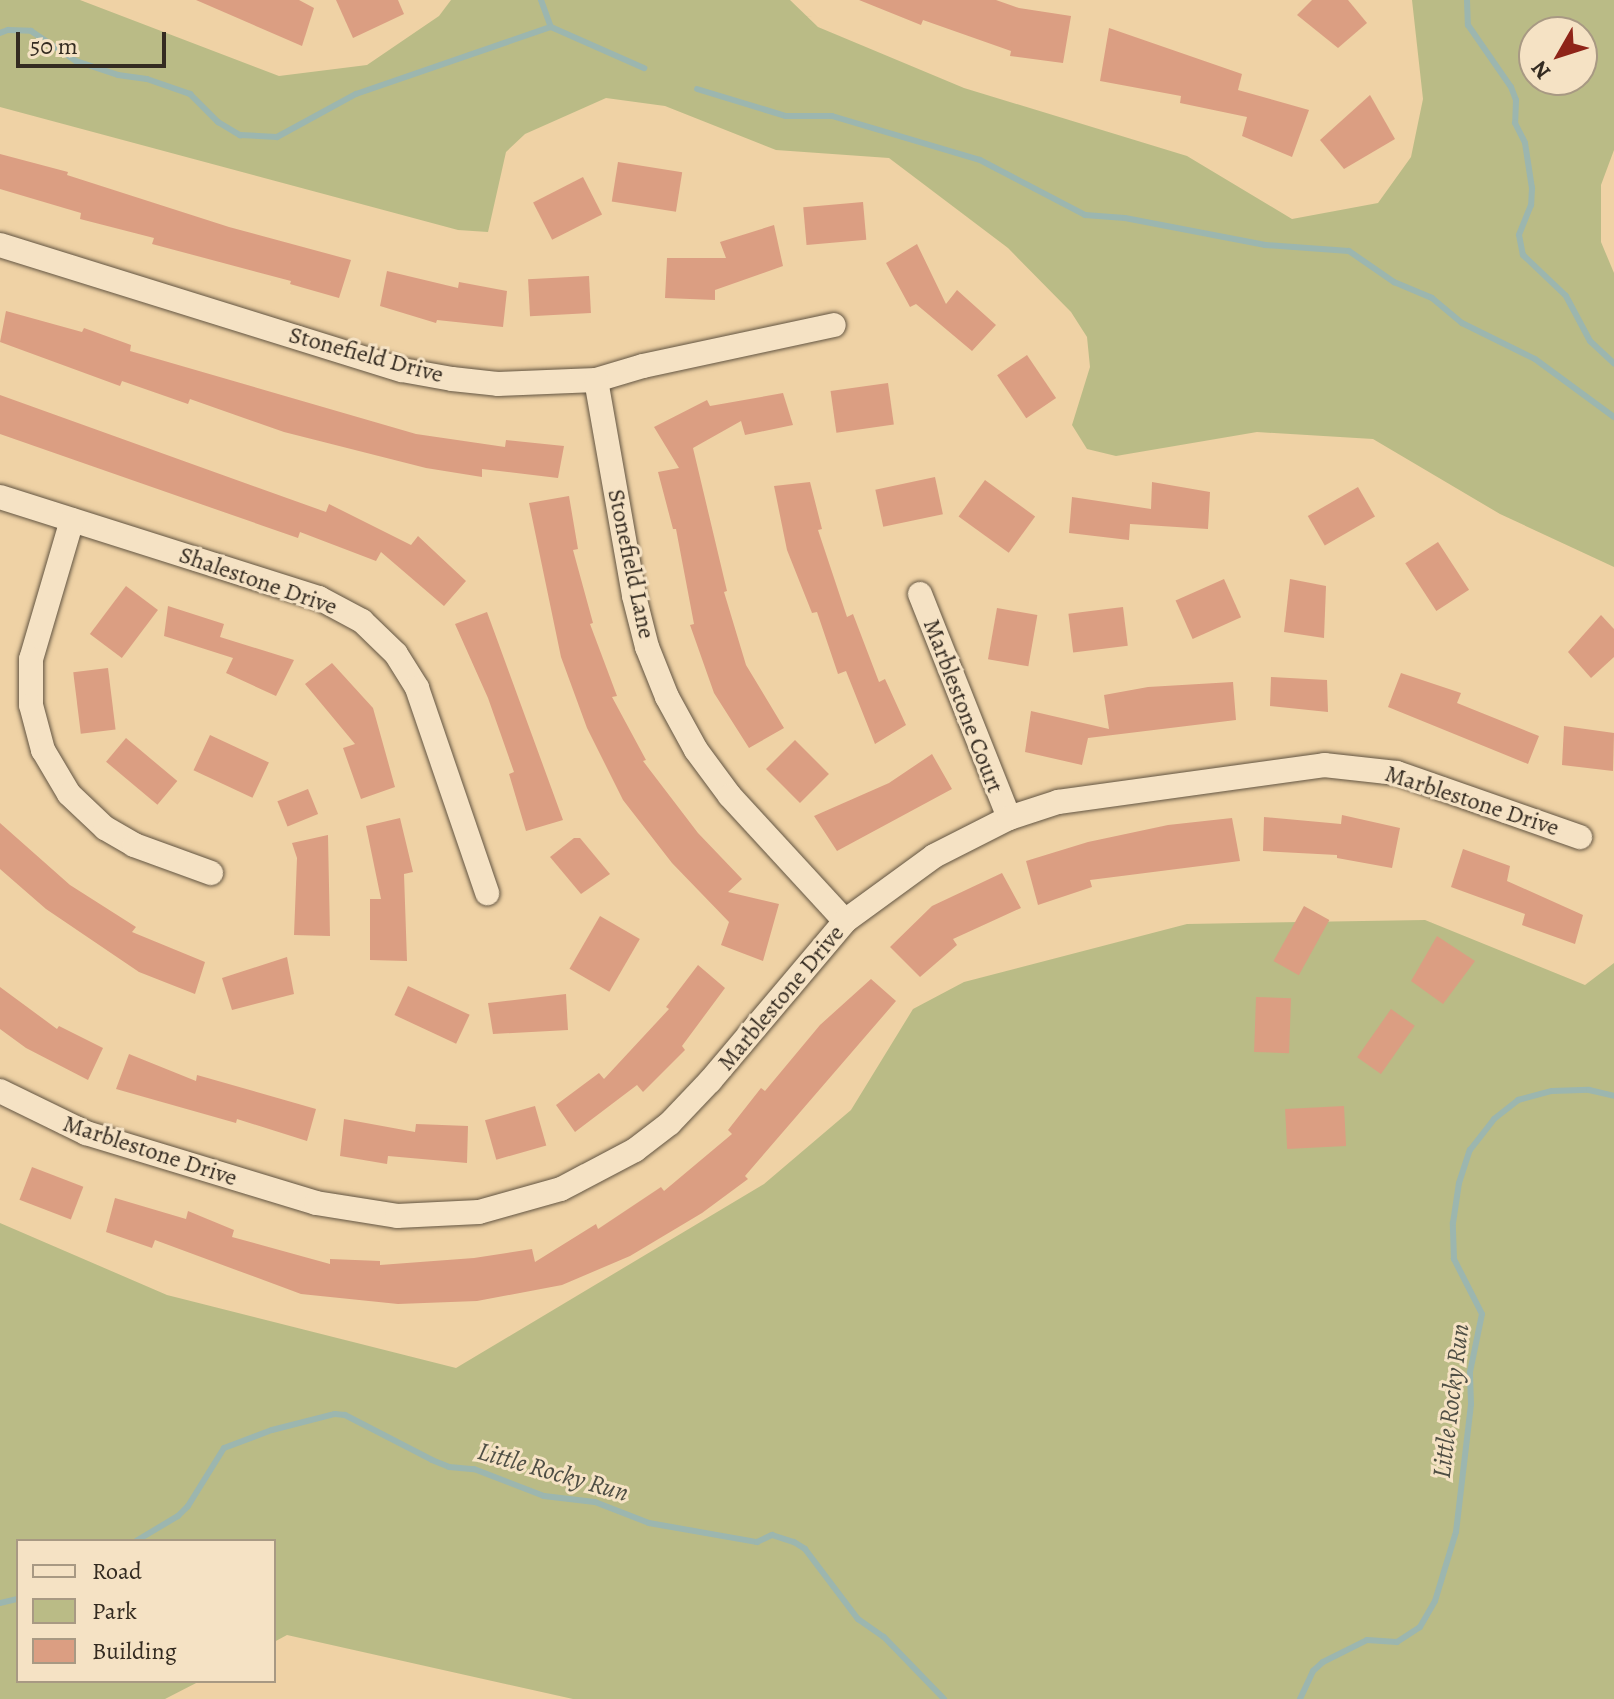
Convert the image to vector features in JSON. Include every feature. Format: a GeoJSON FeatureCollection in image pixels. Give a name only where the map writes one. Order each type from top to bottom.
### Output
{"type":"FeatureCollection","features":[{"type":"Feature","properties":{"kind":"street","name":"Stonefield Drive"},"geometry":{"type":"LineString","coordinates":[[0,245],[402,370],[498,384],[596,380],[643,366],[834,325]]}},
{"type":"Feature","properties":{"kind":"street","name":"Stonefield Lane"},"geometry":{"type":"LineString","coordinates":[[596,380],[634,596],[647,647],[667,697],[696,750],[730,796],[845,921]]}},
{"type":"Feature","properties":{"kind":"street","name":"Shalestone Drive"},"geometry":{"type":"LineString","coordinates":[[0,497],[319,598],[362,621],[387,643],[417,688],[487,893]]}},
{"type":"Feature","properties":{"kind":"street"},"geometry":{"type":"LineString","coordinates":[[72,520],[38,626],[31,659],[31,705],[43,750],[69,794],[105,828],[134,845],[211,873]]}},
{"type":"Feature","properties":{"kind":"street","name":"Marblestone Court"},"geometry":{"type":"LineString","coordinates":[[920,594],[1009,818]]}},
{"type":"Feature","properties":{"kind":"street","name":"Marblestone Drive"},"geometry":{"type":"LineString","coordinates":[[0,1091],[86,1133],[316,1203],[397,1216],[479,1212],[561,1189],[623,1157],[670,1123],[710,1081],[845,921],[934,856],[1009,818],[1058,802],[1324,765],[1397,773],[1580,837]]}},
{"type":"Feature","properties":{"kind":"green space"},"geometry":{"type":"Polygon","coordinates":[[[0,0],[80,0],[279,76],[367,65],[439,16],[451,0],[790,0],[818,27],[964,88],[1187,156],[1292,219],[1378,203],[1411,157],[1423,99],[1412,0],[1614,0],[1614,150],[1601,185],[1601,242],[1614,273],[1614,567],[1500,514],[1373,439],[1257,432],[1116,456],[1087,449],[1072,425],[1090,367],[1087,337],[1071,312],[1008,248],[889,158],[776,150],[665,106],[606,98],[525,134],[506,152],[488,232],[458,230],[0,107],[0,0]]]}},
{"type":"Feature","properties":{"kind":"green space"},"geometry":{"type":"Polygon","coordinates":[[[1425,920],[1585,985],[1614,963],[1614,1699],[573,1699],[287,1635],[276,1641],[276,1539],[16,1539],[16,1683],[196,1683],[165,1699],[0,1699],[0,1223],[167,1295],[456,1368],[764,1184],[851,1110],[913,1009],[964,982],[1187,924],[1425,920]]]}},
{"type":"Feature","properties":{"kind":"building"},"geometry":{"type":"Polygon","coordinates":[[[196,0],[299,0],[314,8],[302,46],[196,0]]]}},
{"type":"Feature","properties":{"kind":"building"},"geometry":{"type":"Polygon","coordinates":[[[336,0],[398,0],[404,14],[353,38],[336,0]]]}},
{"type":"Feature","properties":{"kind":"building"},"geometry":{"type":"Polygon","coordinates":[[[859,0],[996,0],[1019,8],[1071,16],[1063,63],[1010,56],[1011,51],[923,20],[921,25],[859,0]]]}},
{"type":"Feature","properties":{"kind":"building"},"geometry":{"type":"Polygon","coordinates":[[[1312,0],[1348,0],[1367,23],[1338,48],[1297,15],[1312,0]]]}},
{"type":"Feature","properties":{"kind":"building"},"geometry":{"type":"Polygon","coordinates":[[[1109,28],[1242,74],[1238,90],[1309,110],[1292,157],[1242,136],[1247,117],[1180,103],[1181,96],[1100,81],[1109,28]]]}},
{"type":"Feature","properties":{"kind":"building"},"geometry":{"type":"Polygon","coordinates":[[[1370,95],[1395,139],[1344,169],[1320,140],[1370,95]]]}},
{"type":"Feature","properties":{"kind":"building"},"geometry":{"type":"Polygon","coordinates":[[[0,154],[68,172],[67,175],[229,227],[351,260],[339,298],[290,284],[291,281],[152,244],[154,238],[80,219],[81,213],[0,189],[0,154]]]}},
{"type":"Feature","properties":{"kind":"building"},"geometry":{"type":"Polygon","coordinates":[[[618,162],[682,172],[676,212],[612,202],[618,162]]]}},
{"type":"Feature","properties":{"kind":"building"},"geometry":{"type":"Polygon","coordinates":[[[583,177],[602,214],[552,240],[533,202],[583,177]]]}},
{"type":"Feature","properties":{"kind":"building"},"geometry":{"type":"Polygon","coordinates":[[[863,202],[866,240],[807,245],[803,207],[863,202]]]}},
{"type":"Feature","properties":{"kind":"building"},"geometry":{"type":"Polygon","coordinates":[[[774,225],[783,266],[715,290],[715,300],[665,298],[667,258],[726,258],[720,242],[774,225]]]}},
{"type":"Feature","properties":{"kind":"building"},"geometry":{"type":"Polygon","coordinates":[[[917,244],[946,304],[957,290],[996,325],[972,351],[916,304],[910,307],[886,263],[917,244]]]}},
{"type":"Feature","properties":{"kind":"building"},"geometry":{"type":"Polygon","coordinates":[[[387,271],[458,288],[459,282],[507,291],[503,327],[437,320],[436,323],[380,306],[387,271]]]}},
{"type":"Feature","properties":{"kind":"building"},"geometry":{"type":"Polygon","coordinates":[[[589,276],[591,313],[530,316],[528,279],[589,276]]]}},
{"type":"Feature","properties":{"kind":"building"},"geometry":{"type":"Polygon","coordinates":[[[6,311],[82,332],[84,328],[131,345],[130,351],[416,434],[505,447],[506,440],[564,446],[558,478],[482,469],[482,477],[426,468],[284,432],[190,399],[188,404],[122,381],[120,386],[0,342],[6,311]]]}},
{"type":"Feature","properties":{"kind":"building"},"geometry":{"type":"Polygon","coordinates":[[[1027,355],[1056,398],[1026,418],[997,375],[1027,355]]]}},
{"type":"Feature","properties":{"kind":"building"},"geometry":{"type":"Polygon","coordinates":[[[888,383],[894,425],[836,433],[831,391],[888,383]]]}},
{"type":"Feature","properties":{"kind":"building"},"geometry":{"type":"Polygon","coordinates":[[[783,393],[793,425],[745,435],[741,421],[693,448],[727,591],[724,592],[746,665],[784,728],[749,748],[714,693],[690,625],[694,624],[676,529],[673,529],[658,472],[679,468],[654,427],[707,400],[710,406],[783,393]]]}},
{"type":"Feature","properties":{"kind":"building"},"geometry":{"type":"Polygon","coordinates":[[[0,395],[326,512],[329,504],[411,545],[418,536],[466,581],[444,606],[381,552],[376,561],[300,532],[298,538],[0,434],[0,395]]]}},
{"type":"Feature","properties":{"kind":"building"},"geometry":{"type":"Polygon","coordinates":[[[935,477],[943,514],[883,527],[875,490],[935,477]]]}},
{"type":"Feature","properties":{"kind":"building"},"geometry":{"type":"Polygon","coordinates":[[[985,480],[1035,516],[1009,553],[959,516],[985,480]]]}},
{"type":"Feature","properties":{"kind":"building"},"geometry":{"type":"Polygon","coordinates":[[[810,482],[822,529],[818,530],[847,617],[853,614],[879,682],[885,679],[906,725],[875,744],[846,671],[838,674],[817,612],[812,613],[787,550],[774,486],[810,482]]]}},
{"type":"Feature","properties":{"kind":"building"},"geometry":{"type":"Polygon","coordinates":[[[1152,482],[1210,492],[1208,529],[1130,524],[1129,540],[1069,533],[1072,497],[1151,509],[1152,482]]]}},
{"type":"Feature","properties":{"kind":"building"},"geometry":{"type":"Polygon","coordinates":[[[1358,487],[1375,516],[1325,545],[1308,516],[1358,487]]]}},
{"type":"Feature","properties":{"kind":"building"},"geometry":{"type":"Polygon","coordinates":[[[569,496],[578,549],[573,550],[593,623],[590,624],[617,696],[612,697],[646,760],[643,761],[698,833],[742,879],[728,892],[779,904],[763,961],[721,945],[729,922],[672,863],[623,800],[587,728],[561,657],[529,503],[569,496]]]}},
{"type":"Feature","properties":{"kind":"building"},"geometry":{"type":"Polygon","coordinates":[[[1438,542],[1469,590],[1436,611],[1405,563],[1438,542]]]}},
{"type":"Feature","properties":{"kind":"building"},"geometry":{"type":"Polygon","coordinates":[[[1224,579],[1241,617],[1193,639],[1176,601],[1224,579]]]}},
{"type":"Feature","properties":{"kind":"building"},"geometry":{"type":"Polygon","coordinates":[[[1290,579],[1326,586],[1324,638],[1284,632],[1290,579]]]}},
{"type":"Feature","properties":{"kind":"building"},"geometry":{"type":"Polygon","coordinates":[[[126,586],[158,610],[122,658],[90,634],[126,586]]]}},
{"type":"Feature","properties":{"kind":"building"},"geometry":{"type":"Polygon","coordinates":[[[168,606],[224,624],[220,637],[294,660],[276,696],[226,673],[233,658],[164,636],[168,606]]]}},
{"type":"Feature","properties":{"kind":"building"},"geometry":{"type":"Polygon","coordinates":[[[1123,607],[1128,646],[1073,652],[1068,614],[1123,607]]]}},
{"type":"Feature","properties":{"kind":"building"},"geometry":{"type":"Polygon","coordinates":[[[997,608],[1037,615],[1028,666],[988,659],[997,608]]]}},
{"type":"Feature","properties":{"kind":"building"},"geometry":{"type":"Polygon","coordinates":[[[487,612],[563,820],[526,831],[509,774],[514,772],[488,698],[455,624],[487,612]]]}},
{"type":"Feature","properties":{"kind":"building"},"geometry":{"type":"Polygon","coordinates":[[[1601,615],[1614,629],[1614,657],[1591,678],[1568,652],[1601,615]]]}},
{"type":"Feature","properties":{"kind":"building"},"geometry":{"type":"Polygon","coordinates":[[[332,663],[373,708],[395,787],[361,799],[343,748],[355,744],[305,684],[332,663]]]}},
{"type":"Feature","properties":{"kind":"building"},"geometry":{"type":"Polygon","coordinates":[[[108,668],[116,730],[81,734],[73,672],[108,668]]]}},
{"type":"Feature","properties":{"kind":"building"},"geometry":{"type":"Polygon","coordinates":[[[1401,673],[1461,693],[1457,703],[1539,736],[1528,764],[1388,707],[1401,673]]]}},
{"type":"Feature","properties":{"kind":"building"},"geometry":{"type":"Polygon","coordinates":[[[1271,677],[1327,680],[1328,712],[1270,706],[1271,677]]]}},
{"type":"Feature","properties":{"kind":"building"},"geometry":{"type":"Polygon","coordinates":[[[1233,682],[1236,720],[1088,738],[1082,765],[1025,752],[1031,711],[1109,729],[1104,695],[1148,687],[1233,682]]]}},
{"type":"Feature","properties":{"kind":"building"},"geometry":{"type":"Polygon","coordinates":[[[1564,726],[1614,733],[1613,771],[1562,765],[1564,726]]]}},
{"type":"Feature","properties":{"kind":"building"},"geometry":{"type":"Polygon","coordinates":[[[210,735],[269,762],[252,798],[194,770],[210,735]]]}},
{"type":"Feature","properties":{"kind":"building"},"geometry":{"type":"Polygon","coordinates":[[[126,738],[177,781],[157,805],[106,762],[126,738]]]}},
{"type":"Feature","properties":{"kind":"building"},"geometry":{"type":"Polygon","coordinates":[[[795,740],[829,774],[800,803],[766,769],[795,740]]]}},
{"type":"Feature","properties":{"kind":"building"},"geometry":{"type":"Polygon","coordinates":[[[932,754],[952,789],[837,851],[814,816],[889,783],[932,754]]]}},
{"type":"Feature","properties":{"kind":"building"},"geometry":{"type":"Polygon","coordinates":[[[308,789],[318,814],[288,826],[277,801],[308,789]]]}},
{"type":"Feature","properties":{"kind":"building"},"geometry":{"type":"Polygon","coordinates":[[[1342,815],[1400,828],[1392,868],[1337,858],[1337,855],[1263,851],[1264,817],[1341,824],[1342,815]]]}},
{"type":"Feature","properties":{"kind":"building"},"geometry":{"type":"Polygon","coordinates":[[[400,818],[413,872],[404,874],[407,961],[370,960],[370,899],[381,899],[366,826],[400,818]]]}},
{"type":"Feature","properties":{"kind":"building"},"geometry":{"type":"Polygon","coordinates":[[[1232,818],[1240,861],[1090,880],[1092,887],[1038,905],[1026,861],[1088,842],[1168,825],[1232,818]]]}},
{"type":"Feature","properties":{"kind":"building"},"geometry":{"type":"Polygon","coordinates":[[[0,823],[70,885],[136,927],[132,932],[205,962],[195,994],[139,972],[46,909],[0,869],[0,823]]]}},
{"type":"Feature","properties":{"kind":"building"},"geometry":{"type":"Polygon","coordinates":[[[328,835],[330,936],[294,935],[297,858],[292,843],[328,835]]]}},
{"type":"Feature","properties":{"kind":"building"},"geometry":{"type":"Polygon","coordinates":[[[574,838],[580,838],[610,874],[581,894],[550,857],[574,838]]]}},
{"type":"Feature","properties":{"kind":"building"},"geometry":{"type":"Polygon","coordinates":[[[1463,849],[1510,866],[1507,881],[1583,915],[1575,944],[1522,925],[1525,914],[1451,887],[1463,849]]]}},
{"type":"Feature","properties":{"kind":"building"},"geometry":{"type":"Polygon","coordinates":[[[1002,873],[1021,908],[953,939],[957,945],[920,977],[890,947],[932,906],[1002,873]]]}},
{"type":"Feature","properties":{"kind":"building"},"geometry":{"type":"Polygon","coordinates":[[[1304,906],[1329,920],[1299,975],[1273,961],[1304,906]]]}},
{"type":"Feature","properties":{"kind":"building"},"geometry":{"type":"Polygon","coordinates":[[[600,916],[640,939],[609,992],[570,969],[600,916]]]}},
{"type":"Feature","properties":{"kind":"building"},"geometry":{"type":"Polygon","coordinates":[[[1437,936],[1475,961],[1443,1004],[1411,981],[1437,936]]]}},
{"type":"Feature","properties":{"kind":"building"},"geometry":{"type":"Polygon","coordinates":[[[287,957],[294,994],[232,1010],[222,978],[287,957]]]}},
{"type":"Feature","properties":{"kind":"building"},"geometry":{"type":"Polygon","coordinates":[[[698,965],[725,988],[682,1046],[685,1050],[643,1092],[637,1085],[575,1132],[556,1105],[599,1073],[604,1079],[669,1009],[666,1007],[698,965]]]}},
{"type":"Feature","properties":{"kind":"building"},"geometry":{"type":"Polygon","coordinates":[[[871,979],[896,1001],[745,1176],[748,1179],[702,1213],[630,1256],[562,1285],[477,1301],[398,1304],[301,1294],[155,1240],[152,1248],[106,1232],[115,1198],[186,1219],[188,1211],[234,1230],[232,1237],[330,1264],[330,1259],[380,1261],[380,1265],[474,1258],[532,1249],[535,1262],[596,1224],[598,1229],[661,1187],[664,1191],[732,1134],[728,1130],[761,1088],[765,1091],[820,1025],[871,979]]]}},
{"type":"Feature","properties":{"kind":"building"},"geometry":{"type":"Polygon","coordinates":[[[408,986],[470,1015],[456,1044],[394,1015],[408,986]]]}},
{"type":"Feature","properties":{"kind":"building"},"geometry":{"type":"Polygon","coordinates":[[[0,987],[57,1029],[59,1026],[103,1048],[88,1080],[26,1048],[0,1029],[0,987]]]}},
{"type":"Feature","properties":{"kind":"building"},"geometry":{"type":"Polygon","coordinates":[[[566,994],[568,1030],[493,1034],[488,1003],[566,994]]]}},
{"type":"Feature","properties":{"kind":"building"},"geometry":{"type":"Polygon","coordinates":[[[1256,997],[1291,998],[1289,1053],[1254,1052],[1256,997]]]}},
{"type":"Feature","properties":{"kind":"building"},"geometry":{"type":"Polygon","coordinates":[[[1391,1009],[1415,1026],[1381,1074],[1357,1057],[1391,1009]]]}},
{"type":"Feature","properties":{"kind":"building"},"geometry":{"type":"Polygon","coordinates":[[[129,1054],[196,1081],[197,1075],[316,1109],[307,1141],[237,1119],[236,1123],[116,1089],[129,1054]]]}},
{"type":"Feature","properties":{"kind":"building"},"geometry":{"type":"Polygon","coordinates":[[[535,1106],[546,1145],[496,1160],[485,1120],[535,1106]]]}},
{"type":"Feature","properties":{"kind":"building"},"geometry":{"type":"Polygon","coordinates":[[[1344,1106],[1346,1146],[1287,1149],[1285,1109],[1344,1106]]]}},
{"type":"Feature","properties":{"kind":"building"},"geometry":{"type":"Polygon","coordinates":[[[344,1119],[415,1132],[416,1124],[468,1126],[467,1163],[388,1156],[387,1164],[340,1156],[344,1119]]]}},
{"type":"Feature","properties":{"kind":"building"},"geometry":{"type":"Polygon","coordinates":[[[32,1167],[83,1187],[71,1219],[19,1200],[32,1167]]]}},
{"type":"Feature","properties":{"kind":"waterway"},"geometry":{"type":"LineString","coordinates":[[541,0],[551,27]]}},
{"type":"Feature","properties":{"kind":"waterway"},"geometry":{"type":"LineString","coordinates":[[1467,0],[1468,25],[1511,87],[1516,100],[1515,123],[1525,143],[1532,188],[1531,205],[1519,235],[1523,255],[1566,296],[1590,341],[1614,363]]}},
{"type":"Feature","properties":{"kind":"waterway"},"geometry":{"type":"LineString","coordinates":[[0,33],[8,30],[31,31],[76,61],[118,75],[147,79],[190,94],[218,122],[240,135],[277,137],[356,94],[551,27],[644,68]]}},
{"type":"Feature","properties":{"kind":"waterway"},"geometry":{"type":"LineString","coordinates":[[697,89],[786,116],[832,116],[980,160],[1085,215],[1125,218],[1265,245],[1349,251],[1394,282],[1432,298],[1462,323],[1535,359],[1614,417]]}},
{"type":"Feature","properties":{"kind":"waterway","name":"Little Rocky Run"},"geometry":{"type":"LineString","coordinates":[[1300,1699],[1313,1671],[1323,1662],[1367,1640],[1397,1642],[1420,1627],[1435,1601],[1456,1532],[1471,1404],[1470,1372],[1482,1314],[1454,1259],[1453,1223],[1459,1183],[1470,1150],[1494,1119],[1518,1100],[1552,1091],[1589,1090],[1614,1096]]}},
{"type":"Feature","properties":{"kind":"waterway","name":"Little Rocky Run"},"geometry":{"type":"LineString","coordinates":[[139,1539],[178,1516],[188,1506],[224,1448],[272,1430],[335,1414],[345,1415],[449,1467],[474,1469],[544,1496],[595,1502],[649,1523],[757,1542],[772,1535],[794,1542],[805,1549],[858,1619],[884,1637],[944,1699]]}},
{"type":"Feature","properties":{"kind":"waterway","name":"Little Rocky Run"},"geometry":{"type":"LineString","coordinates":[[0,1603],[16,1599]]}}]}
